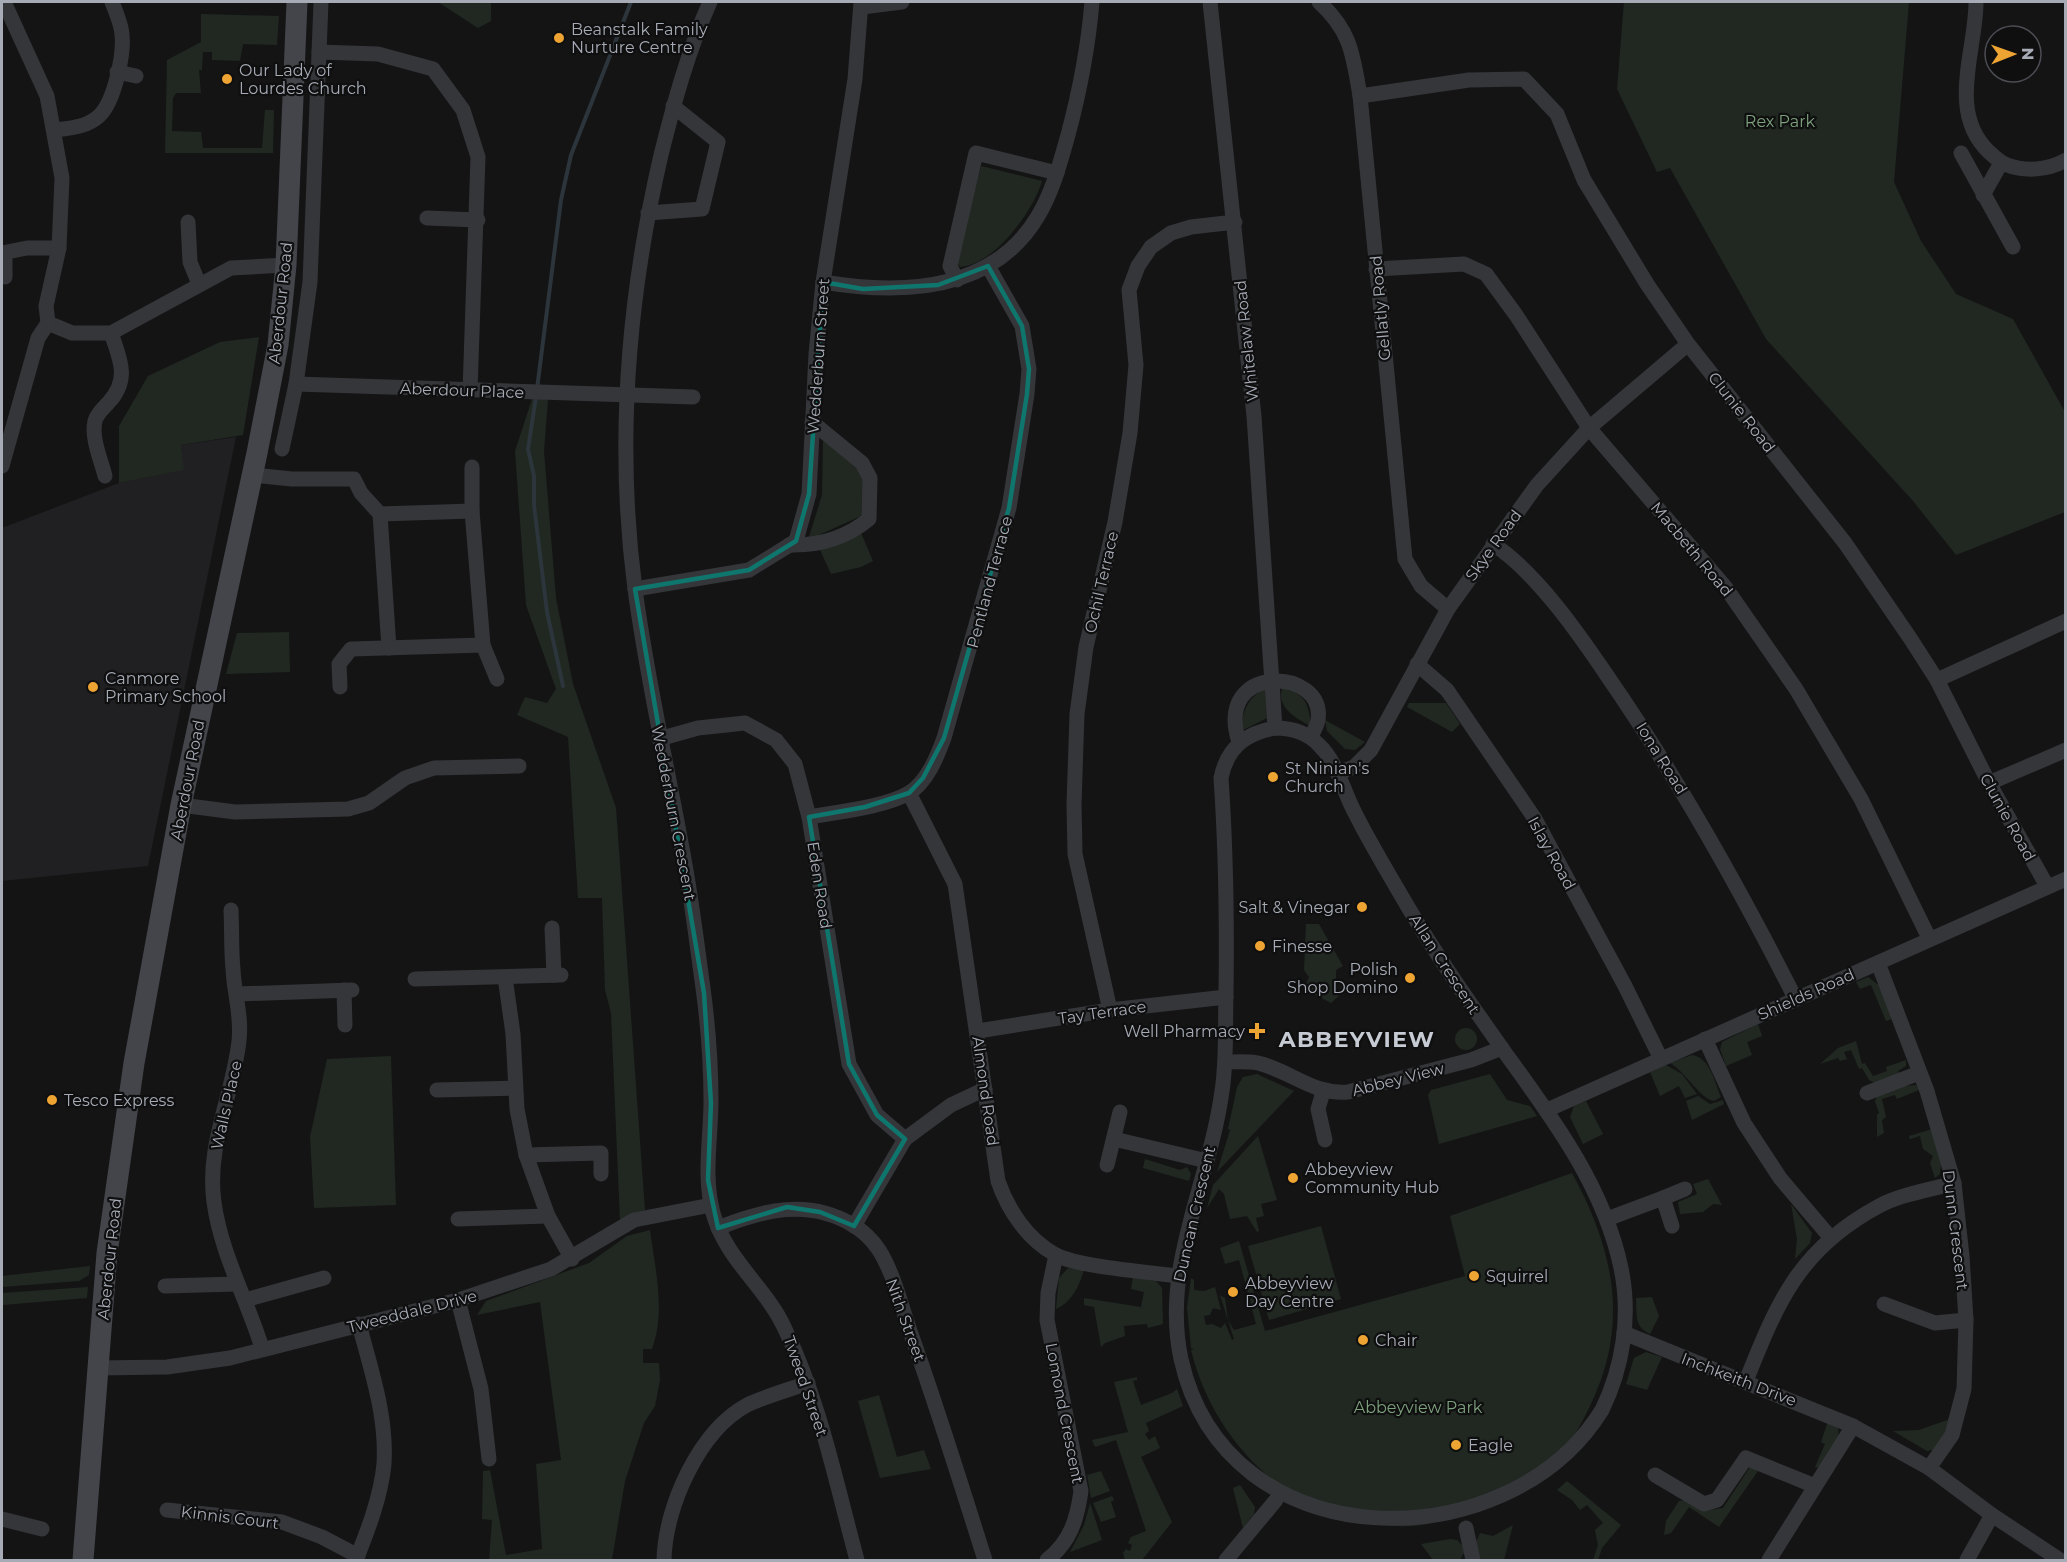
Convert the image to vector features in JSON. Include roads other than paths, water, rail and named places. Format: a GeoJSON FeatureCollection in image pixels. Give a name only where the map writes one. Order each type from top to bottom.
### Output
{"type":"FeatureCollection","features":[{"type":"Feature","properties":{"kind":"main road","name":"Aberdour Road"},"geometry":{"type":"LineString","coordinates":[[84,1560],[107,1253],[134,1063],[181,805],[278,345],[286,265],[297,2]]}},
{"type":"Feature","properties":{"kind":"street"},"geometry":{"type":"LineString","coordinates":[[56,130],[85,125],[98,117],[107,107],[123,43],[121,28],[111,2]]}},
{"type":"Feature","properties":{"kind":"street","name":"Aberdour Road"},"geometry":{"type":"LineString","coordinates":[[282,449],[296,384],[310,282],[321,2]]}},
{"type":"Feature","properties":{"kind":"street","name":"Wedderburn Crescent"},"geometry":{"type":"LineString","coordinates":[[710,2],[698,27],[673,106],[648,213],[631,335],[627,397],[626,501],[635,589],[659,739],[685,860],[704,993],[711,1103],[708,1166],[711,1205],[718,1228]]}},
{"type":"Feature","properties":{"kind":"street"},"geometry":{"type":"LineString","coordinates":[[861,4],[902,2]]}},
{"type":"Feature","properties":{"kind":"street"},"geometry":{"type":"LineString","coordinates":[[823,282],[863,289],[938,285],[957,280],[988,266],[1026,233],[1038,216],[1058,173],[1085,70],[1092,2]]}},
{"type":"Feature","properties":{"kind":"street","name":"Whitelaw Road"},"geometry":{"type":"LineString","coordinates":[[1210,2],[1235,222],[1262,514],[1275,729]]}},
{"type":"Feature","properties":{"kind":"street","name":"Gellatly Road"},"geometry":{"type":"LineString","coordinates":[[1319,2],[1334,15],[1351,46],[1359,96],[1405,559],[1420,586],[1448,609]]}},
{"type":"Feature","properties":{"kind":"street"},"geometry":{"type":"LineString","coordinates":[[1976,2],[1966,95],[1967,118],[1978,142],[2001,163],[2013,167],[2041,169],[2066,160]]}},
{"type":"Feature","properties":{"kind":"street"},"geometry":{"type":"LineString","coordinates":[[2,459],[38,338],[48,323],[46,306],[59,248],[62,178],[56,130],[47,96],[4,3]]}},
{"type":"Feature","properties":{"kind":"street","name":"Wedderburn Street"},"geometry":{"type":"LineString","coordinates":[[789,545],[796,541],[809,494],[823,282],[855,79],[861,4]]}},
{"type":"Feature","properties":{"kind":"street"},"geometry":{"type":"LineString","coordinates":[[319,52],[378,54],[433,69],[463,110],[478,157],[478,220],[470,391]]}},
{"type":"Feature","properties":{"kind":"street"},"geometry":{"type":"LineString","coordinates":[[117,72],[136,76]]}},
{"type":"Feature","properties":{"kind":"street","name":"Clunie Road"},"geometry":{"type":"LineString","coordinates":[[1359,96],[1469,80],[1524,79],[1557,114],[1584,180],[1647,284],[1688,344],[1845,543],[1937,680],[1989,783],[2047,886]]}},
{"type":"Feature","properties":{"kind":"street"},"geometry":{"type":"LineString","coordinates":[[648,213],[702,208],[718,142],[673,106]]}},
{"type":"Feature","properties":{"kind":"street"},"geometry":{"type":"LineString","coordinates":[[957,280],[950,266],[976,153],[1058,173]]}},
{"type":"Feature","properties":{"kind":"street"},"geometry":{"type":"LineString","coordinates":[[1961,153],[2013,247]]}},
{"type":"Feature","properties":{"kind":"street"},"geometry":{"type":"LineString","coordinates":[[1983,195],[2001,163]]}},
{"type":"Feature","properties":{"kind":"street"},"geometry":{"type":"LineString","coordinates":[[427,218],[478,220]]}},
{"type":"Feature","properties":{"kind":"street"},"geometry":{"type":"LineString","coordinates":[[188,222],[190,262],[199,284]]}},
{"type":"Feature","properties":{"kind":"street","name":"Ochil Terrace"},"geometry":{"type":"LineString","coordinates":[[1110,1010],[1075,854],[1074,804],[1077,714],[1086,647],[1115,522],[1130,433],[1136,365],[1129,290],[1138,266],[1151,247],[1171,233],[1191,227],[1235,222]]}},
{"type":"Feature","properties":{"kind":"street"},"geometry":{"type":"LineString","coordinates":[[5,277],[3,253],[27,248],[59,248]]}},
{"type":"Feature","properties":{"kind":"street","name":"Macbeth Road"},"geometry":{"type":"LineString","coordinates":[[1376,269],[1464,264],[1486,274],[1516,315],[1589,428],[1726,588],[1796,689],[1861,799],[1929,938]]}},
{"type":"Feature","properties":{"kind":"street"},"geometry":{"type":"LineString","coordinates":[[48,323],[72,333],[111,333],[231,268],[286,265]]}},
{"type":"Feature","properties":{"kind":"street","name":"Pentland Terrace"},"geometry":{"type":"LineString","coordinates":[[809,817],[865,807],[909,792],[924,778],[936,758],[962,681],[1009,508],[1029,369],[1022,326],[988,266]]}},
{"type":"Feature","properties":{"kind":"street"},"geometry":{"type":"LineString","coordinates":[[105,476],[95,436],[95,421],[115,396],[123,375],[122,364],[111,333]]}},
{"type":"Feature","properties":{"kind":"street","name":"Skye Road"},"geometry":{"type":"LineString","coordinates":[[1337,772],[1354,767],[1371,750],[1448,609],[1537,484],[1589,428],[1688,344]]}},
{"type":"Feature","properties":{"kind":"street","name":"Aberdour Place"},"geometry":{"type":"LineString","coordinates":[[296,384],[627,397]]}},
{"type":"Feature","properties":{"kind":"street"},"geometry":{"type":"LineString","coordinates":[[627,397],[693,397]]}},
{"type":"Feature","properties":{"kind":"street"},"geometry":{"type":"LineString","coordinates":[[635,589],[749,570],[789,545],[814,546],[857,529],[869,519],[870,478],[862,463],[812,422]]}},
{"type":"Feature","properties":{"kind":"street"},"geometry":{"type":"LineString","coordinates":[[472,467],[472,511],[483,645],[497,679]]}},
{"type":"Feature","properties":{"kind":"street"},"geometry":{"type":"LineString","coordinates":[[252,475],[292,479],[348,477],[354,479],[361,494],[380,514],[389,648]]}},
{"type":"Feature","properties":{"kind":"street"},"geometry":{"type":"LineString","coordinates":[[380,514],[472,511]]}},
{"type":"Feature","properties":{"kind":"street","name":"Iona Road"},"geometry":{"type":"LineString","coordinates":[[1493,544],[1509,555],[1579,635],[1660,753],[1711,837],[1796,998]]}},
{"type":"Feature","properties":{"kind":"street"},"geometry":{"type":"LineString","coordinates":[[1937,680],[2066,621]]}},
{"type":"Feature","properties":{"kind":"street"},"geometry":{"type":"LineString","coordinates":[[340,687],[339,664],[351,649],[483,645]]}},
{"type":"Feature","properties":{"kind":"street","name":"Islay Road"},"geometry":{"type":"LineString","coordinates":[[1417,664],[1447,690],[1534,819],[1625,986],[1660,1059]]}},
{"type":"Feature","properties":{"kind":"street"},"geometry":{"type":"LineString","coordinates":[[1275,729],[1258,732],[1239,742],[1234,718],[1239,700],[1251,686],[1272,681],[1291,682],[1307,690],[1317,708],[1318,720],[1311,738]]}},
{"type":"Feature","properties":{"kind":"street","name":"Eden Road"},"geometry":{"type":"LineString","coordinates":[[659,739],[698,728],[745,723],[776,740],[795,764],[809,817],[849,1064],[877,1115],[905,1139]]}},
{"type":"Feature","properties":{"kind":"street","name":"Allan Crescent"},"geometry":{"type":"LineString","coordinates":[[1275,729],[1289,728],[1311,738],[1324,748],[1353,811],[1420,928],[1576,1155],[1607,1219],[1621,1268],[1624,1293],[1624,1334],[1618,1366],[1610,1394],[1594,1426],[1569,1462],[1540,1489]]}},
{"type":"Feature","properties":{"kind":"street","name":"Duncan Crescent"},"geometry":{"type":"LineString","coordinates":[[1239,742],[1224,765],[1221,778],[1227,879],[1225,1062],[1222,1092],[1208,1161],[1178,1276],[1175,1305],[1178,1344],[1187,1384],[1199,1415],[1220,1448],[1258,1487],[1276,1500],[1319,1523]]}},
{"type":"Feature","properties":{"kind":"street"},"geometry":{"type":"LineString","coordinates":[[1989,783],[2066,750]]}},
{"type":"Feature","properties":{"kind":"street"},"geometry":{"type":"LineString","coordinates":[[181,805],[235,813],[348,809],[369,803],[386,794],[405,778],[434,768],[519,766]]}},
{"type":"Feature","properties":{"kind":"street","name":"Almond Road"},"geometry":{"type":"LineString","coordinates":[[909,792],[956,884],[998,1181],[1005,1201],[1021,1225],[1056,1255],[1178,1276]]}},
{"type":"Feature","properties":{"kind":"street","name":"Shields Road"},"geometry":{"type":"LineString","coordinates":[[1547,1110],[1878,963],[1929,938],[2066,879]]}},
{"type":"Feature","properties":{"kind":"street","name":"Walls Place"},"geometry":{"type":"LineString","coordinates":[[231,910],[232,971],[241,1015],[237,1056],[216,1140],[212,1173],[219,1232],[262,1348]]}},
{"type":"Feature","properties":{"kind":"street"},"geometry":{"type":"LineString","coordinates":[[415,979],[557,975],[552,928]]}},
{"type":"Feature","properties":{"kind":"street","name":"Dunn Crescent"},"geometry":{"type":"LineString","coordinates":[[1878,963],[1927,1091],[1954,1183],[1966,1320],[1965,1389],[1952,1435],[1929,1468]]}},
{"type":"Feature","properties":{"kind":"street"},"geometry":{"type":"LineString","coordinates":[[505,977],[513,1035],[515,1088],[526,1155],[548,1216],[572,1259]]}},
{"type":"Feature","properties":{"kind":"street"},"geometry":{"type":"LineString","coordinates":[[237,994],[348,990],[345,1024]]}},
{"type":"Feature","properties":{"kind":"street","name":"Tay Terrace"},"geometry":{"type":"LineString","coordinates":[[978,1031],[1110,1010],[1226,997]]}},
{"type":"Feature","properties":{"kind":"street"},"geometry":{"type":"LineString","coordinates":[[1705,1040],[1744,1123],[1780,1178],[1830,1237]]}},
{"type":"Feature","properties":{"kind":"street","name":"Abbey View"},"geometry":{"type":"LineString","coordinates":[[1225,1062],[1258,1063],[1285,1073],[1323,1092],[1348,1092],[1471,1060],[1502,1048]]}},
{"type":"Feature","properties":{"kind":"street"},"geometry":{"type":"LineString","coordinates":[[1867,1093],[1918,1072]]}},
{"type":"Feature","properties":{"kind":"street"},"geometry":{"type":"LineString","coordinates":[[437,1090],[515,1088]]}},
{"type":"Feature","properties":{"kind":"street"},"geometry":{"type":"LineString","coordinates":[[854,1226],[905,1139],[951,1105],[985,1089]]}},
{"type":"Feature","properties":{"kind":"street"},"geometry":{"type":"LineString","coordinates":[[1323,1092],[1318,1109],[1325,1140]]}},
{"type":"Feature","properties":{"kind":"street"},"geometry":{"type":"LineString","coordinates":[[1107,1165],[1120,1112]]}},
{"type":"Feature","properties":{"kind":"street"},"geometry":{"type":"LineString","coordinates":[[1114,1139],[1208,1161]]}},
{"type":"Feature","properties":{"kind":"street"},"geometry":{"type":"LineString","coordinates":[[526,1155],[601,1153],[602,1174]]}},
{"type":"Feature","properties":{"kind":"street"},"geometry":{"type":"LineString","coordinates":[[1746,1381],[1795,1275],[1830,1237],[1881,1205],[1954,1183]]}},
{"type":"Feature","properties":{"kind":"street"},"geometry":{"type":"LineString","coordinates":[[1607,1219],[1685,1189]]}},
{"type":"Feature","properties":{"kind":"street"},"geometry":{"type":"LineString","coordinates":[[1663,1198],[1672,1226]]}},
{"type":"Feature","properties":{"kind":"street","name":"Tweeddale Drive"},"geometry":{"type":"LineString","coordinates":[[98,1368],[138,1369],[201,1363],[458,1300],[498,1288],[572,1259],[634,1220],[650,1214],[711,1205]]}},
{"type":"Feature","properties":{"kind":"street","name":"Nith Street"},"geometry":{"type":"LineString","coordinates":[[718,1228],[754,1214],[788,1207],[820,1212],[854,1226],[875,1244],[888,1269],[925,1371],[985,1560]]}},
{"type":"Feature","properties":{"kind":"street"},"geometry":{"type":"LineString","coordinates":[[459,1219],[548,1216]]}},
{"type":"Feature","properties":{"kind":"street","name":"Tweed Street"},"geometry":{"type":"LineString","coordinates":[[718,1228],[728,1250],[776,1311],[808,1383],[856,1560]]}},
{"type":"Feature","properties":{"kind":"street","name":"Lomond Crescent"},"geometry":{"type":"LineString","coordinates":[[1047,1560],[1058,1552],[1070,1534],[1077,1515],[1080,1491],[1047,1320],[1048,1293],[1056,1255]]}},
{"type":"Feature","properties":{"kind":"street"},"geometry":{"type":"LineString","coordinates":[[245,1300],[324,1278]]}},
{"type":"Feature","properties":{"kind":"street"},"geometry":{"type":"LineString","coordinates":[[165,1286],[237,1284]]}},
{"type":"Feature","properties":{"kind":"street"},"geometry":{"type":"LineString","coordinates":[[458,1300],[481,1389],[489,1459]]}},
{"type":"Feature","properties":{"kind":"street"},"geometry":{"type":"LineString","coordinates":[[1884,1304],[1935,1323],[1966,1320]]}},
{"type":"Feature","properties":{"kind":"street"},"geometry":{"type":"LineString","coordinates":[[357,1558],[379,1493],[384,1464],[384,1434],[379,1401],[359,1324]]}},
{"type":"Feature","properties":{"kind":"street","name":"Inchkeith Drive"},"geometry":{"type":"LineString","coordinates":[[1624,1334],[1746,1381],[1853,1426],[1929,1468],[1992,1515],[2060,1560]]}},
{"type":"Feature","properties":{"kind":"street"},"geometry":{"type":"LineString","coordinates":[[664,1560],[664,1546],[683,1481],[713,1431],[747,1405],[808,1383]]}},
{"type":"Feature","properties":{"kind":"street"},"geometry":{"type":"LineString","coordinates":[[1770,1560],[1853,1426]]}},
{"type":"Feature","properties":{"kind":"street"},"geometry":{"type":"LineString","coordinates":[[1655,1475],[1704,1504],[1717,1500],[1746,1458],[1815,1486]]}},
{"type":"Feature","properties":{"kind":"street"},"geometry":{"type":"LineString","coordinates":[[1226,1560],[1276,1500]]}},
{"type":"Feature","properties":{"kind":"street","name":"Kinnis Court"},"geometry":{"type":"LineString","coordinates":[[167,1510],[282,1522],[322,1537],[357,1558]]}},
{"type":"Feature","properties":{"kind":"street"},"geometry":{"type":"LineString","coordinates":[[1966,1560],[1992,1515]]}},
{"type":"Feature","properties":{"kind":"street"},"geometry":{"type":"LineString","coordinates":[[2,1519],[42,1529]]}},
{"type":"Feature","properties":{"kind":"street"},"geometry":{"type":"LineString","coordinates":[[1473,1560],[1459,1530],[1484,1521]]}},
{"type":"Feature","properties":{"kind":"waterway"},"geometry":{"type":"LineString","coordinates":[[537,389],[561,200],[571,155],[631,2]]}},
{"type":"Feature","properties":{"kind":"waterway"},"geometry":{"type":"LineString","coordinates":[[536,397],[528,449],[534,476],[534,505],[547,612],[563,686]]}},
{"type":"Feature","properties":{"kind":"place","name":"Beanstalk Family Nurture Centre"},"geometry":{"type":"Point","coordinates":[559,38]}},
{"type":"Feature","properties":{"kind":"place","name":"Our Lady of Lourdes Church"},"geometry":{"type":"Point","coordinates":[227,79]}},
{"type":"Feature","properties":{"kind":"place","name":"Canmore Primary School"},"geometry":{"type":"Point","coordinates":[93,687]}},
{"type":"Feature","properties":{"kind":"place","name":"St Ninian's Church"},"geometry":{"type":"Point","coordinates":[1273,777]}},
{"type":"Feature","properties":{"kind":"place","name":"Salt & Vinegar"},"geometry":{"type":"Point","coordinates":[1362,907]}},
{"type":"Feature","properties":{"kind":"place","name":"Finesse"},"geometry":{"type":"Point","coordinates":[1260,946]}},
{"type":"Feature","properties":{"kind":"place","name":"Polish Shop Domino"},"geometry":{"type":"Point","coordinates":[1410,978]}},
{"type":"Feature","properties":{"kind":"place","name":"Well Pharmacy"},"geometry":{"type":"Point","coordinates":[1257,1031]}},
{"type":"Feature","properties":{"kind":"place","name":"Tesco Express"},"geometry":{"type":"Point","coordinates":[52,1100]}},
{"type":"Feature","properties":{"kind":"place","name":"Abbeyview Community Hub"},"geometry":{"type":"Point","coordinates":[1293,1178]}},
{"type":"Feature","properties":{"kind":"place","name":"Squirrel"},"geometry":{"type":"Point","coordinates":[1474,1276]}},
{"type":"Feature","properties":{"kind":"place","name":"Abbeyview Day Centre"},"geometry":{"type":"Point","coordinates":[1233,1292]}},
{"type":"Feature","properties":{"kind":"place","name":"Chair"},"geometry":{"type":"Point","coordinates":[1363,1340]}},
{"type":"Feature","properties":{"kind":"place","name":"Eagle"},"geometry":{"type":"Point","coordinates":[1456,1445]}},
{"type":"Feature","properties":{"kind":"district","name":"ABBEYVIEW"},"geometry":{"type":"Point","coordinates":[1357,1039]}},
{"type":"Feature","properties":{"kind":"park label","name":"Rex Park"},"geometry":{"type":"Point","coordinates":[1780,121]}},
{"type":"Feature","properties":{"kind":"park label","name":"Abbeyview Park"},"geometry":{"type":"Point","coordinates":[1418,1407]}}]}
